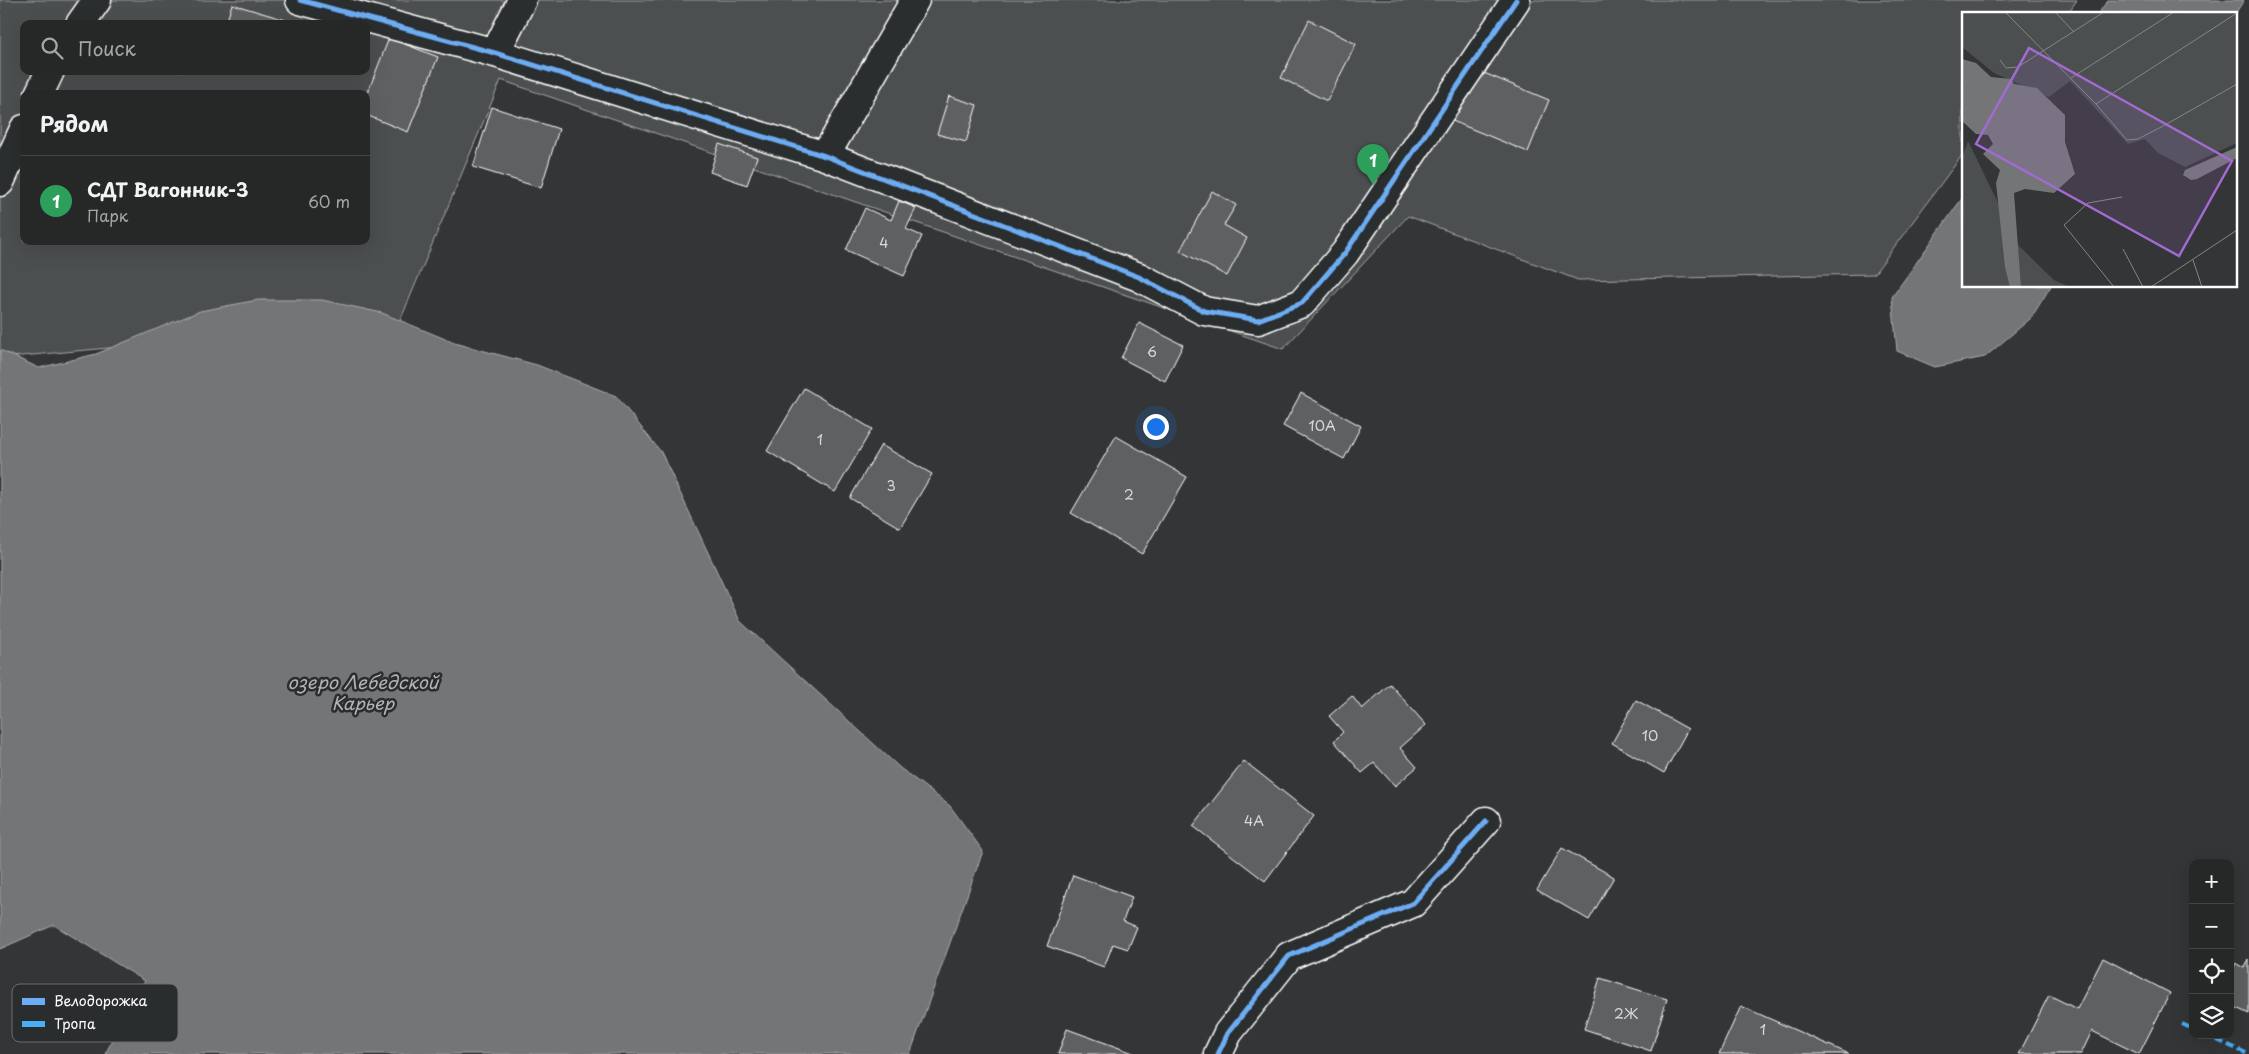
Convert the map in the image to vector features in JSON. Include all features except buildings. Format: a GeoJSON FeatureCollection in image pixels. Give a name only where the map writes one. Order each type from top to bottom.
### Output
{"type":"FeatureCollection","features":[{"type":"Feature","properties":{"kind":"street"},"geometry":{"type":"LineString","coordinates":[[83,20],[97,0]]}},
{"type":"Feature","properties":{"kind":"street"},"geometry":{"type":"LineString","coordinates":[[300,0],[495,53],[825,156],[1139,277],[1204,310],[1258,320],[1302,303],[1344,253],[1516,0]]}},
{"type":"Feature","properties":{"kind":"street"},"geometry":{"type":"LineString","coordinates":[[495,53],[522,0]]}},
{"type":"Feature","properties":{"kind":"street"},"geometry":{"type":"LineString","coordinates":[[825,156],[915,0]]}},
{"type":"Feature","properties":{"kind":"street"},"geometry":{"type":"LineString","coordinates":[[41,90],[48,75]]}},
{"type":"Feature","properties":{"kind":"street"},"geometry":{"type":"LineString","coordinates":[[0,182],[20,138]]}},
{"type":"Feature","properties":{"kind":"street"},"geometry":{"type":"LineString","coordinates":[[1218,1054],[1228,1033],[1289,956],[1413,903],[1486,821]]}},
{"type":"Feature","properties":{"kind":"shaded area"},"geometry":{"type":"Polygon","coordinates":[[[0,0],[2077,0],[2068,12],[1962,12],[1962,155],[1874,274],[1578,280],[1408,216],[1283,349],[501,80],[400,321],[0,358],[0,0]]]}},
{"type":"Feature","properties":{"kind":"water"},"geometry":{"type":"Polygon","coordinates":[[[2108,0],[2244,0],[2236,12],[2099,12],[2108,0]]]}},
{"type":"Feature","properties":{"kind":"water"},"geometry":{"type":"Polygon","coordinates":[[[1962,198],[1962,288],[2050,288],[2031,318],[1985,357],[1935,367],[1897,351],[1892,297],[1962,198]]]}},
{"type":"Feature","properties":{"kind":"water","name":"озеро Лебедской Карьер"},"geometry":{"type":"Polygon","coordinates":[[[258,300],[322,300],[382,313],[455,343],[537,365],[616,396],[661,452],[740,621],[900,768],[950,806],[983,851],[910,1054],[105,1054],[112,1042],[178,1042],[178,984],[143,984],[145,981],[54,925],[0,949],[0,350],[39,368],[96,354],[200,311],[258,300]]]}},
{"type":"Feature","properties":{"kind":"marked path"},"geometry":{"type":"LineString","coordinates":[[2182,1024],[2189,1027]]}},
{"type":"Feature","properties":{"kind":"marked path"},"geometry":{"type":"LineString","coordinates":[[2215,1039],[2248,1054]]}},
{"type":"Feature","properties":{"kind":"cycle path"},"geometry":{"type":"LineString","coordinates":[[300,0],[495,53],[825,156],[1139,277],[1204,311],[1258,320],[1302,303],[1345,253],[1516,0]]}},
{"type":"Feature","properties":{"kind":"cycle path"},"geometry":{"type":"LineString","coordinates":[[1218,1054],[1228,1033],[1289,956],[1413,903],[1486,821]]}},
{"type":"Feature","properties":{"kind":"place","name":"СДТ Вагонник-3"},"geometry":{"type":"Point","coordinates":[1373,185]}}]}
